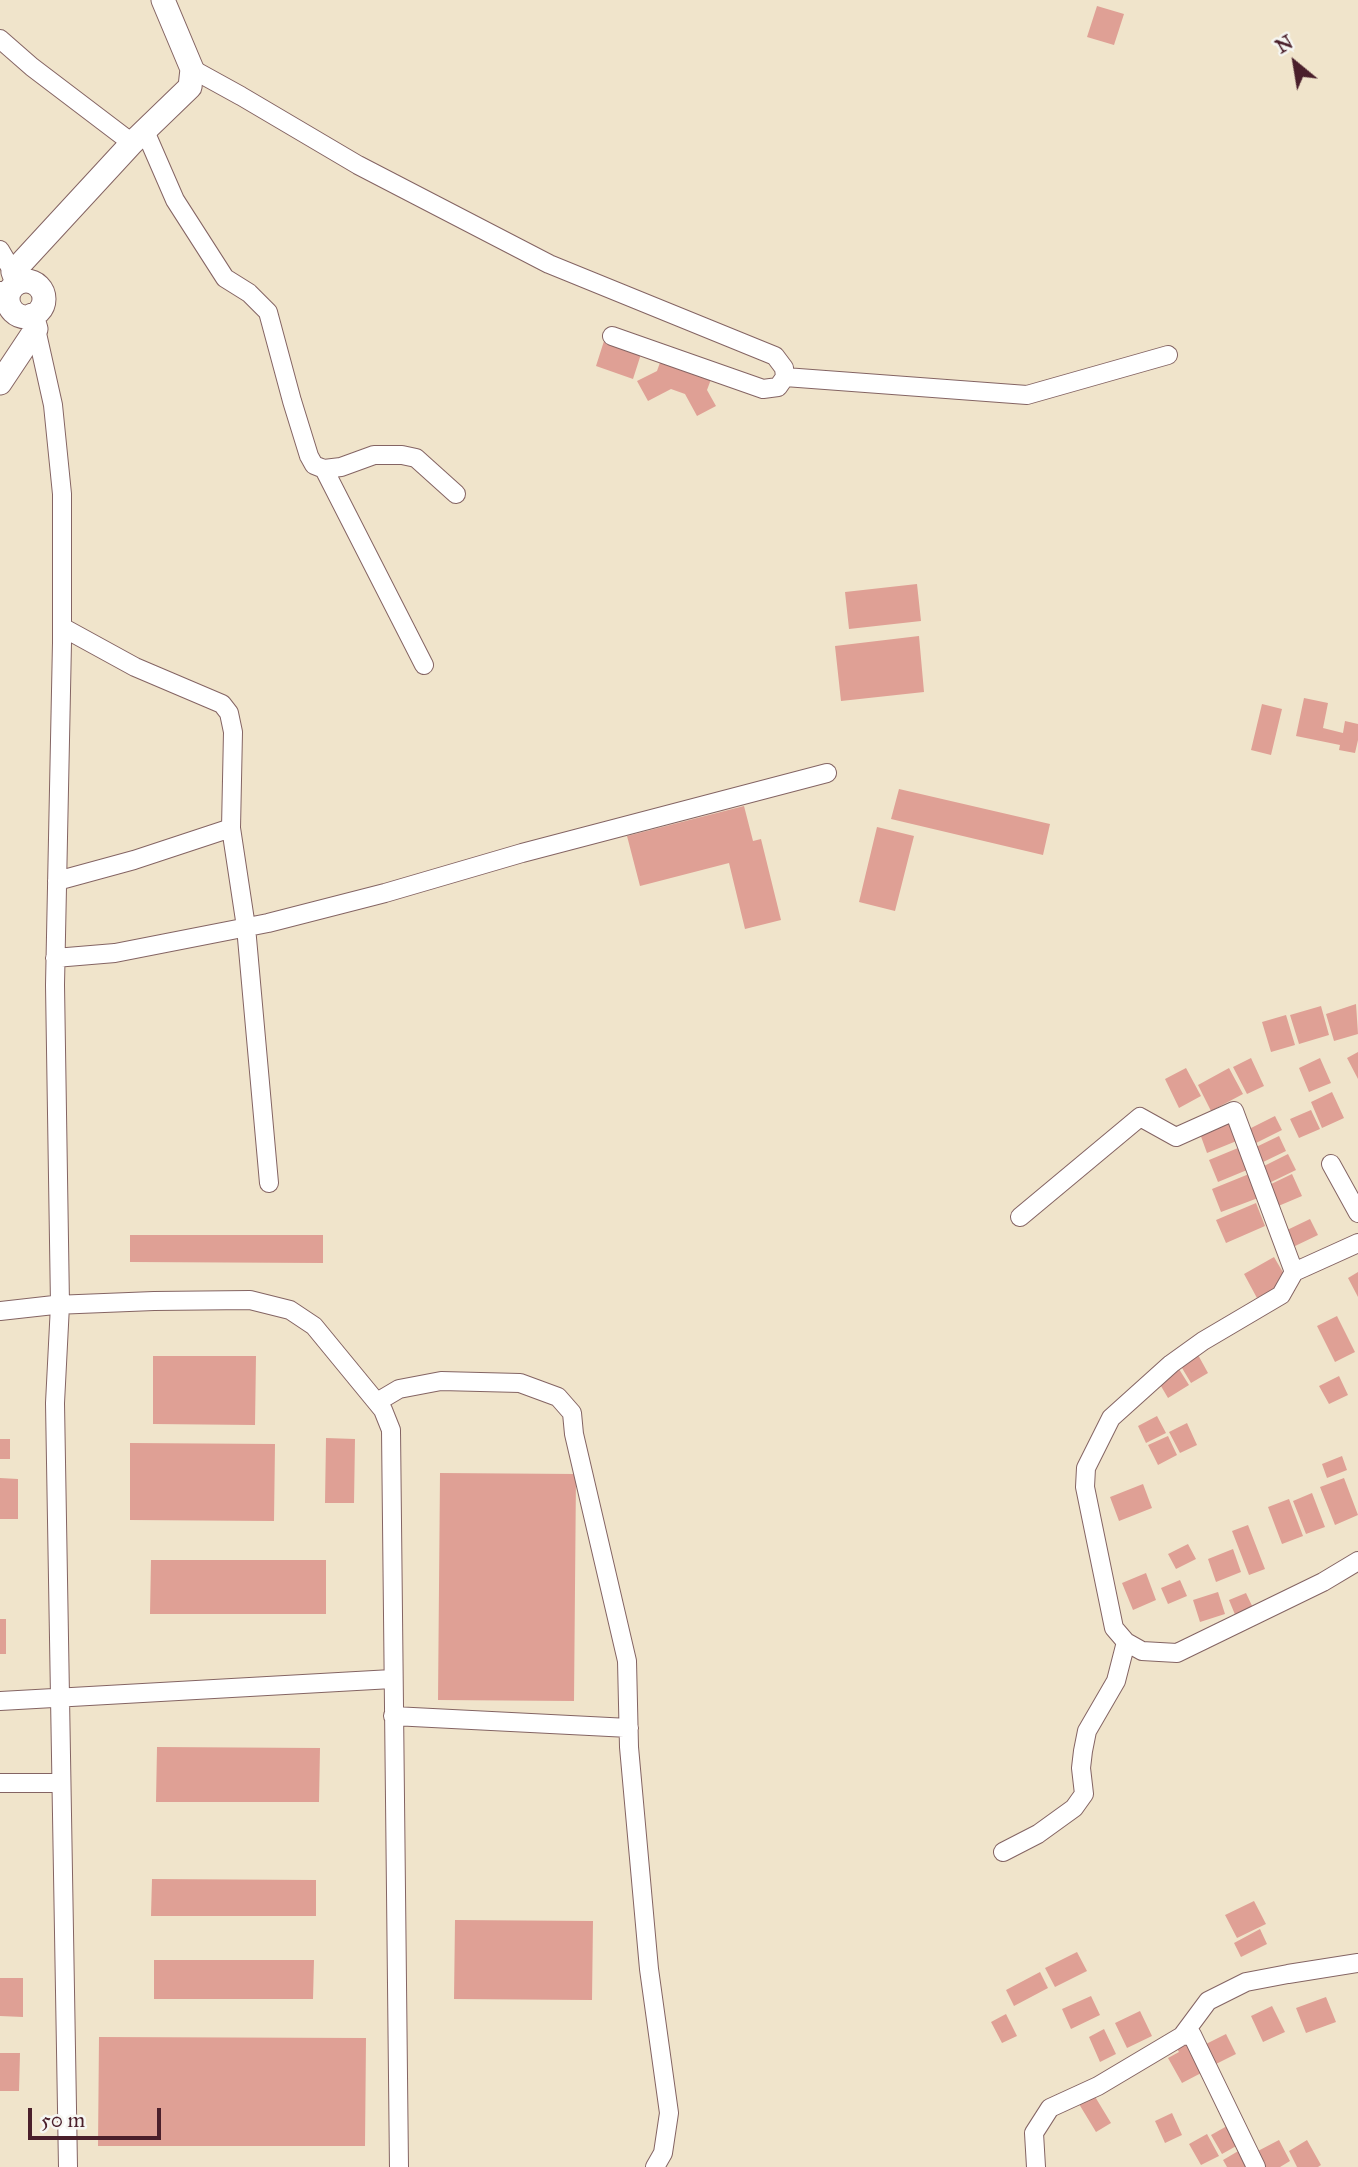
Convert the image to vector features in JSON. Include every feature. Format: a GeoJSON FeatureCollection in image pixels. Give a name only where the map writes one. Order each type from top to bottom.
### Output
{"type":"FeatureCollection","features":[{"type":"Feature","properties":{"kind":"street"},"geometry":{"type":"LineString","coordinates":[[10,284],[139,137],[190,88],[192,69],[163,0]]}},
{"type":"Feature","properties":{"kind":"street"},"geometry":{"type":"LineString","coordinates":[[0,40],[32,67],[139,137],[225,278],[249,293],[268,312],[309,456],[314,465],[324,469],[341,467],[374,455],[402,455],[416,458],[456,494]]}},
{"type":"Feature","properties":{"kind":"street"},"geometry":{"type":"LineString","coordinates":[[192,69],[358,165],[549,264],[775,356],[784,368],[785,377],[778,387],[763,389],[612,336]]}},
{"type":"Feature","properties":{"kind":"street"},"geometry":{"type":"LineString","coordinates":[[0,250],[10,284]]}},
{"type":"Feature","properties":{"kind":"street"},"geometry":{"type":"LineString","coordinates":[[0,383],[34,322],[44,297],[34,283],[23,281],[10,284]]}},
{"type":"Feature","properties":{"kind":"street"},"geometry":{"type":"LineString","coordinates":[[34,322],[53,405],[62,494],[55,958],[60,1305],[55,1403],[68,2167]]}},
{"type":"Feature","properties":{"kind":"street"},"geometry":{"type":"LineString","coordinates":[[785,377],[1027,394],[1168,355]]}},
{"type":"Feature","properties":{"kind":"street"},"geometry":{"type":"LineString","coordinates":[[324,469],[424,665]]}},
{"type":"Feature","properties":{"kind":"street"},"geometry":{"type":"LineString","coordinates":[[62,627],[135,667],[222,704],[229,713],[233,732],[231,828],[246,927],[269,1183]]}},
{"type":"Feature","properties":{"kind":"street"},"geometry":{"type":"LineString","coordinates":[[55,958],[115,953],[246,927],[385,893],[522,853],[827,773]]}},
{"type":"Feature","properties":{"kind":"street"},"geometry":{"type":"LineString","coordinates":[[57,881],[134,860],[231,828]]}},
{"type":"Feature","properties":{"kind":"street"},"geometry":{"type":"LineString","coordinates":[[1020,1217],[1140,1117],[1176,1137],[1234,1111],[1294,1272]]}},
{"type":"Feature","properties":{"kind":"street"},"geometry":{"type":"LineString","coordinates":[[1331,1164],[1358,1213]]}},
{"type":"Feature","properties":{"kind":"street"},"geometry":{"type":"LineString","coordinates":[[1358,1243],[1294,1272],[1281,1295],[1203,1341],[1171,1364],[1111,1418],[1086,1468],[1085,1487],[1114,1628],[1126,1642],[1142,1651],[1177,1653],[1323,1583],[1358,1561]]}},
{"type":"Feature","properties":{"kind":"street"},"geometry":{"type":"LineString","coordinates":[[0,1311],[60,1305],[250,1300],[290,1310],[314,1326],[383,1410],[391,1430],[399,2167]]}},
{"type":"Feature","properties":{"kind":"street"},"geometry":{"type":"LineString","coordinates":[[377,1402],[398,1389],[442,1381],[520,1384],[558,1397],[572,1413],[574,1434],[627,1661],[629,1728],[649,1969],[669,2113],[663,2153],[655,2167]]}},
{"type":"Feature","properties":{"kind":"street"},"geometry":{"type":"LineString","coordinates":[[1003,1852],[1038,1834],[1074,1808],[1084,1794],[1082,1768],[1087,1731],[1116,1681],[1126,1642]]}},
{"type":"Feature","properties":{"kind":"street"},"geometry":{"type":"LineString","coordinates":[[0,1701],[392,1679]]}},
{"type":"Feature","properties":{"kind":"street"},"geometry":{"type":"LineString","coordinates":[[393,1717],[629,1728]]}},
{"type":"Feature","properties":{"kind":"street"},"geometry":{"type":"LineString","coordinates":[[0,1783],[61,1783]]}},
{"type":"Feature","properties":{"kind":"street"},"geometry":{"type":"LineString","coordinates":[[1036,2167],[1034,2133],[1050,2108],[1098,2086],[1182,2036],[1208,2001],[1246,1982],[1358,1964]]}},
{"type":"Feature","properties":{"kind":"street"},"geometry":{"type":"LineString","coordinates":[[1182,2036],[1192,2035],[1256,2167]]}},
{"type":"Feature","properties":{"kind":"building"},"geometry":{"type":"Polygon","coordinates":[[[1097,6],[1124,14],[1114,45],[1087,37],[1097,6]]]}},
{"type":"Feature","properties":{"kind":"building"},"geometry":{"type":"Polygon","coordinates":[[[604,341],[641,354],[633,379],[596,366],[604,341]]]}},
{"type":"Feature","properties":{"kind":"building"},"geometry":{"type":"Polygon","coordinates":[[[662,357],[713,374],[707,390],[716,406],[697,416],[685,394],[671,389],[648,401],[637,381],[657,371],[662,357]]]}},
{"type":"Feature","properties":{"kind":"building"},"geometry":{"type":"Polygon","coordinates":[[[917,584],[921,621],[849,629],[845,592],[917,584]]]}},
{"type":"Feature","properties":{"kind":"building"},"geometry":{"type":"Polygon","coordinates":[[[919,636],[924,692],[841,701],[835,646],[919,636]]]}},
{"type":"Feature","properties":{"kind":"building"},"geometry":{"type":"Polygon","coordinates":[[[1304,698],[1328,703],[1323,728],[1343,733],[1345,721],[1358,724],[1355,753],[1339,750],[1340,745],[1296,736],[1304,698]]]}},
{"type":"Feature","properties":{"kind":"building"},"geometry":{"type":"Polygon","coordinates":[[[1262,704],[1282,709],[1271,755],[1251,750],[1262,704]]]}},
{"type":"Feature","properties":{"kind":"building"},"geometry":{"type":"Polygon","coordinates":[[[899,789],[1050,824],[1043,855],[891,819],[899,789]]]}},
{"type":"Feature","properties":{"kind":"building"},"geometry":{"type":"Polygon","coordinates":[[[744,806],[753,841],[761,839],[781,920],[745,929],[729,863],[640,886],[627,836],[744,806]]]}},
{"type":"Feature","properties":{"kind":"building"},"geometry":{"type":"Polygon","coordinates":[[[877,827],[914,836],[895,911],[859,902],[877,827]]]}},
{"type":"Feature","properties":{"kind":"building"},"geometry":{"type":"Polygon","coordinates":[[[1356,1004],[1358,1034],[1334,1041],[1326,1014],[1356,1004]]]}},
{"type":"Feature","properties":{"kind":"building"},"geometry":{"type":"Polygon","coordinates":[[[1321,1006],[1329,1035],[1299,1044],[1290,1015],[1321,1006]]]}},
{"type":"Feature","properties":{"kind":"building"},"geometry":{"type":"Polygon","coordinates":[[[1286,1015],[1295,1045],[1271,1052],[1262,1022],[1286,1015]]]}},
{"type":"Feature","properties":{"kind":"building"},"geometry":{"type":"Polygon","coordinates":[[[1358,1052],[1358,1079],[1347,1058],[1358,1052]]]}},
{"type":"Feature","properties":{"kind":"building"},"geometry":{"type":"Polygon","coordinates":[[[1251,1058],[1264,1086],[1247,1094],[1233,1067],[1251,1058]]]}},
{"type":"Feature","properties":{"kind":"building"},"geometry":{"type":"Polygon","coordinates":[[[1320,1058],[1331,1083],[1309,1092],[1299,1068],[1320,1058]]]}},
{"type":"Feature","properties":{"kind":"building"},"geometry":{"type":"Polygon","coordinates":[[[1186,1068],[1201,1096],[1179,1108],[1165,1079],[1186,1068]]]}},
{"type":"Feature","properties":{"kind":"building"},"geometry":{"type":"Polygon","coordinates":[[[1229,1068],[1243,1094],[1211,1111],[1198,1085],[1229,1068]]]}},
{"type":"Feature","properties":{"kind":"building"},"geometry":{"type":"Polygon","coordinates":[[[1332,1092],[1344,1118],[1322,1128],[1311,1102],[1332,1092]]]}},
{"type":"Feature","properties":{"kind":"building"},"geometry":{"type":"Polygon","coordinates":[[[1311,1110],[1320,1129],[1299,1138],[1290,1119],[1311,1110]]]}},
{"type":"Feature","properties":{"kind":"building"},"geometry":{"type":"Polygon","coordinates":[[[1275,1116],[1282,1130],[1254,1144],[1247,1130],[1275,1116]]]}},
{"type":"Feature","properties":{"kind":"building"},"geometry":{"type":"Polygon","coordinates":[[[1230,1118],[1239,1140],[1207,1153],[1199,1131],[1230,1118]]]}},
{"type":"Feature","properties":{"kind":"building"},"geometry":{"type":"Polygon","coordinates":[[[1279,1136],[1286,1151],[1259,1164],[1252,1149],[1279,1136]]]}},
{"type":"Feature","properties":{"kind":"building"},"geometry":{"type":"Polygon","coordinates":[[[1238,1148],[1247,1170],[1218,1182],[1209,1160],[1238,1148]]]}},
{"type":"Feature","properties":{"kind":"building"},"geometry":{"type":"Polygon","coordinates":[[[1288,1154],[1296,1170],[1267,1184],[1260,1168],[1288,1154]]]}},
{"type":"Feature","properties":{"kind":"building"},"geometry":{"type":"Polygon","coordinates":[[[1249,1174],[1258,1198],[1221,1212],[1212,1189],[1249,1174]]]}},
{"type":"Feature","properties":{"kind":"building"},"geometry":{"type":"Polygon","coordinates":[[[1292,1174],[1302,1196],[1276,1207],[1267,1186],[1292,1174]]]}},
{"type":"Feature","properties":{"kind":"building"},"geometry":{"type":"Polygon","coordinates":[[[1256,1203],[1265,1226],[1226,1243],[1216,1220],[1256,1203]]]}},
{"type":"Feature","properties":{"kind":"building"},"geometry":{"type":"Polygon","coordinates":[[[1310,1219],[1318,1235],[1293,1247],[1285,1231],[1310,1219]]]}},
{"type":"Feature","properties":{"kind":"building"},"geometry":{"type":"Polygon","coordinates":[[[130,1235],[323,1235],[323,1263],[130,1262],[130,1235]]]}},
{"type":"Feature","properties":{"kind":"building"},"geometry":{"type":"Polygon","coordinates":[[[1274,1257],[1288,1281],[1257,1298],[1244,1274],[1274,1257]]]}},
{"type":"Feature","properties":{"kind":"building"},"geometry":{"type":"Polygon","coordinates":[[[1358,1272],[1358,1297],[1348,1278],[1358,1272]]]}},
{"type":"Feature","properties":{"kind":"building"},"geometry":{"type":"Polygon","coordinates":[[[1337,1316],[1355,1352],[1335,1362],[1317,1326],[1337,1316]]]}},
{"type":"Feature","properties":{"kind":"building"},"geometry":{"type":"Polygon","coordinates":[[[1197,1353],[1208,1373],[1191,1383],[1179,1363],[1197,1353]]]}},
{"type":"Feature","properties":{"kind":"building"},"geometry":{"type":"Polygon","coordinates":[[[153,1356],[256,1356],[255,1425],[153,1424],[153,1356]]]}},
{"type":"Feature","properties":{"kind":"building"},"geometry":{"type":"Polygon","coordinates":[[[1179,1369],[1189,1385],[1168,1398],[1158,1381],[1179,1369]]]}},
{"type":"Feature","properties":{"kind":"building"},"geometry":{"type":"Polygon","coordinates":[[[1339,1376],[1348,1395],[1329,1404],[1319,1386],[1339,1376]]]}},
{"type":"Feature","properties":{"kind":"building"},"geometry":{"type":"Polygon","coordinates":[[[1157,1416],[1166,1433],[1146,1443],[1138,1426],[1157,1416]]]}},
{"type":"Feature","properties":{"kind":"building"},"geometry":{"type":"Polygon","coordinates":[[[1187,1423],[1197,1445],[1180,1453],[1169,1432],[1187,1423]]]}},
{"type":"Feature","properties":{"kind":"building"},"geometry":{"type":"Polygon","coordinates":[[[1168,1436],[1177,1455],[1158,1465],[1148,1445],[1168,1436]]]}},
{"type":"Feature","properties":{"kind":"building"},"geometry":{"type":"Polygon","coordinates":[[[326,1438],[355,1439],[354,1503],[325,1503],[326,1438]]]}},
{"type":"Feature","properties":{"kind":"building"},"geometry":{"type":"Polygon","coordinates":[[[0,1439],[10,1439],[10,1459],[0,1459],[0,1439]]]}},
{"type":"Feature","properties":{"kind":"building"},"geometry":{"type":"Polygon","coordinates":[[[130,1443],[275,1444],[274,1521],[130,1520],[130,1443]]]}},
{"type":"Feature","properties":{"kind":"building"},"geometry":{"type":"Polygon","coordinates":[[[1342,1456],[1347,1470],[1327,1478],[1322,1464],[1342,1456]]]}},
{"type":"Feature","properties":{"kind":"building"},"geometry":{"type":"Polygon","coordinates":[[[440,1473],[576,1474],[574,1701],[438,1700],[440,1473]]]}},
{"type":"Feature","properties":{"kind":"building"},"geometry":{"type":"Polygon","coordinates":[[[0,1478],[18,1479],[18,1519],[0,1519],[0,1478]]]}},
{"type":"Feature","properties":{"kind":"building"},"geometry":{"type":"Polygon","coordinates":[[[1344,1478],[1358,1515],[1335,1525],[1320,1487],[1344,1478]]]}},
{"type":"Feature","properties":{"kind":"building"},"geometry":{"type":"Polygon","coordinates":[[[1143,1484],[1152,1508],[1119,1521],[1110,1497],[1143,1484]]]}},
{"type":"Feature","properties":{"kind":"building"},"geometry":{"type":"Polygon","coordinates":[[[1312,1493],[1325,1527],[1306,1534],[1293,1501],[1312,1493]]]}},
{"type":"Feature","properties":{"kind":"building"},"geometry":{"type":"Polygon","coordinates":[[[1289,1499],[1303,1536],[1282,1544],[1268,1507],[1289,1499]]]}},
{"type":"Feature","properties":{"kind":"building"},"geometry":{"type":"Polygon","coordinates":[[[1248,1525],[1265,1569],[1249,1575],[1232,1531],[1248,1525]]]}},
{"type":"Feature","properties":{"kind":"building"},"geometry":{"type":"Polygon","coordinates":[[[1188,1544],[1196,1559],[1176,1569],[1168,1554],[1188,1544]]]}},
{"type":"Feature","properties":{"kind":"building"},"geometry":{"type":"Polygon","coordinates":[[[1233,1549],[1241,1572],[1216,1582],[1208,1559],[1233,1549]]]}},
{"type":"Feature","properties":{"kind":"building"},"geometry":{"type":"Polygon","coordinates":[[[151,1560],[326,1560],[326,1614],[150,1614],[151,1560]]]}},
{"type":"Feature","properties":{"kind":"building"},"geometry":{"type":"Polygon","coordinates":[[[1146,1573],[1156,1600],[1133,1610],[1122,1583],[1146,1573]]]}},
{"type":"Feature","properties":{"kind":"building"},"geometry":{"type":"Polygon","coordinates":[[[1180,1580],[1187,1596],[1168,1604],[1161,1588],[1180,1580]]]}},
{"type":"Feature","properties":{"kind":"building"},"geometry":{"type":"Polygon","coordinates":[[[1218,1592],[1225,1614],[1200,1622],[1193,1600],[1218,1592]]]}},
{"type":"Feature","properties":{"kind":"building"},"geometry":{"type":"Polygon","coordinates":[[[1246,1593],[1254,1610],[1236,1617],[1229,1600],[1246,1593]]]}},
{"type":"Feature","properties":{"kind":"building"},"geometry":{"type":"Polygon","coordinates":[[[0,1619],[6,1619],[6,1654],[0,1654],[0,1619]]]}},
{"type":"Feature","properties":{"kind":"building"},"geometry":{"type":"Polygon","coordinates":[[[157,1747],[320,1748],[319,1802],[156,1802],[157,1747]]]}},
{"type":"Feature","properties":{"kind":"building"},"geometry":{"type":"Polygon","coordinates":[[[152,1879],[316,1880],[316,1916],[151,1916],[152,1879]]]}},
{"type":"Feature","properties":{"kind":"building"},"geometry":{"type":"Polygon","coordinates":[[[1254,1901],[1266,1924],[1237,1938],[1225,1915],[1254,1901]]]}},
{"type":"Feature","properties":{"kind":"building"},"geometry":{"type":"Polygon","coordinates":[[[455,1920],[593,1921],[592,2000],[454,1999],[455,1920]]]}},
{"type":"Feature","properties":{"kind":"building"},"geometry":{"type":"Polygon","coordinates":[[[1260,1929],[1267,1944],[1241,1957],[1234,1943],[1260,1929]]]}},
{"type":"Feature","properties":{"kind":"building"},"geometry":{"type":"Polygon","coordinates":[[[1077,1952],[1087,1971],[1055,1987],[1045,1968],[1077,1952]]]}},
{"type":"Feature","properties":{"kind":"building"},"geometry":{"type":"Polygon","coordinates":[[[154,1960],[314,1960],[313,1999],[154,1999],[154,1960]]]}},
{"type":"Feature","properties":{"kind":"building"},"geometry":{"type":"Polygon","coordinates":[[[1040,1972],[1048,1988],[1014,2006],[1006,1990],[1040,1972]]]}},
{"type":"Feature","properties":{"kind":"building"},"geometry":{"type":"Polygon","coordinates":[[[0,1978],[23,1978],[23,2017],[0,2016],[0,1978]]]}},
{"type":"Feature","properties":{"kind":"building"},"geometry":{"type":"Polygon","coordinates":[[[1091,1996],[1100,2015],[1071,2029],[1062,2009],[1091,1996]]]}},
{"type":"Feature","properties":{"kind":"building"},"geometry":{"type":"Polygon","coordinates":[[[1326,1997],[1336,2022],[1306,2033],[1296,2008],[1326,1997]]]}},
{"type":"Feature","properties":{"kind":"building"},"geometry":{"type":"Polygon","coordinates":[[[1272,2006],[1285,2032],[1263,2042],[1251,2016],[1272,2006]]]}},
{"type":"Feature","properties":{"kind":"building"},"geometry":{"type":"Polygon","coordinates":[[[1140,2011],[1152,2036],[1127,2048],[1115,2023],[1140,2011]]]}},
{"type":"Feature","properties":{"kind":"building"},"geometry":{"type":"Polygon","coordinates":[[[1006,2014],[1017,2036],[1002,2043],[991,2022],[1006,2014]]]}},
{"type":"Feature","properties":{"kind":"building"},"geometry":{"type":"Polygon","coordinates":[[[1104,2029],[1116,2054],[1100,2062],[1089,2037],[1104,2029]]]}},
{"type":"Feature","properties":{"kind":"building"},"geometry":{"type":"Polygon","coordinates":[[[1226,2034],[1236,2054],[1214,2065],[1204,2045],[1226,2034]]]}},
{"type":"Feature","properties":{"kind":"building"},"geometry":{"type":"Polygon","coordinates":[[[99,2037],[366,2038],[365,2146],[98,2146],[99,2037]]]}},
{"type":"Feature","properties":{"kind":"building"},"geometry":{"type":"Polygon","coordinates":[[[1188,2040],[1205,2071],[1182,2083],[1168,2058],[1179,2052],[1176,2047],[1188,2040]]]}},
{"type":"Feature","properties":{"kind":"building"},"geometry":{"type":"Polygon","coordinates":[[[0,2053],[20,2053],[19,2091],[0,2091],[0,2053]]]}},
{"type":"Feature","properties":{"kind":"building"},"geometry":{"type":"Polygon","coordinates":[[[1094,2095],[1111,2123],[1096,2132],[1079,2104],[1094,2095]]]}},
{"type":"Feature","properties":{"kind":"building"},"geometry":{"type":"Polygon","coordinates":[[[1172,2113],[1182,2135],[1165,2143],[1155,2121],[1172,2113]]]}},
{"type":"Feature","properties":{"kind":"building"},"geometry":{"type":"Polygon","coordinates":[[[1227,2126],[1238,2145],[1222,2154],[1211,2135],[1227,2126]]]}},
{"type":"Feature","properties":{"kind":"building"},"geometry":{"type":"Polygon","coordinates":[[[1207,2134],[1219,2156],[1201,2165],[1189,2144],[1207,2134]]]}},
{"type":"Feature","properties":{"kind":"building"},"geometry":{"type":"Polygon","coordinates":[[[1279,2140],[1290,2161],[1280,2167],[1264,2167],[1256,2152],[1279,2140]]]}},
{"type":"Feature","properties":{"kind":"building"},"geometry":{"type":"Polygon","coordinates":[[[1307,2140],[1321,2165],[1318,2167],[1297,2167],[1289,2151],[1307,2140]]]}},
{"type":"Feature","properties":{"kind":"building"},"geometry":{"type":"Polygon","coordinates":[[[1240,2150],[1249,2167],[1227,2167],[1223,2160],[1240,2150]]]}}]}
